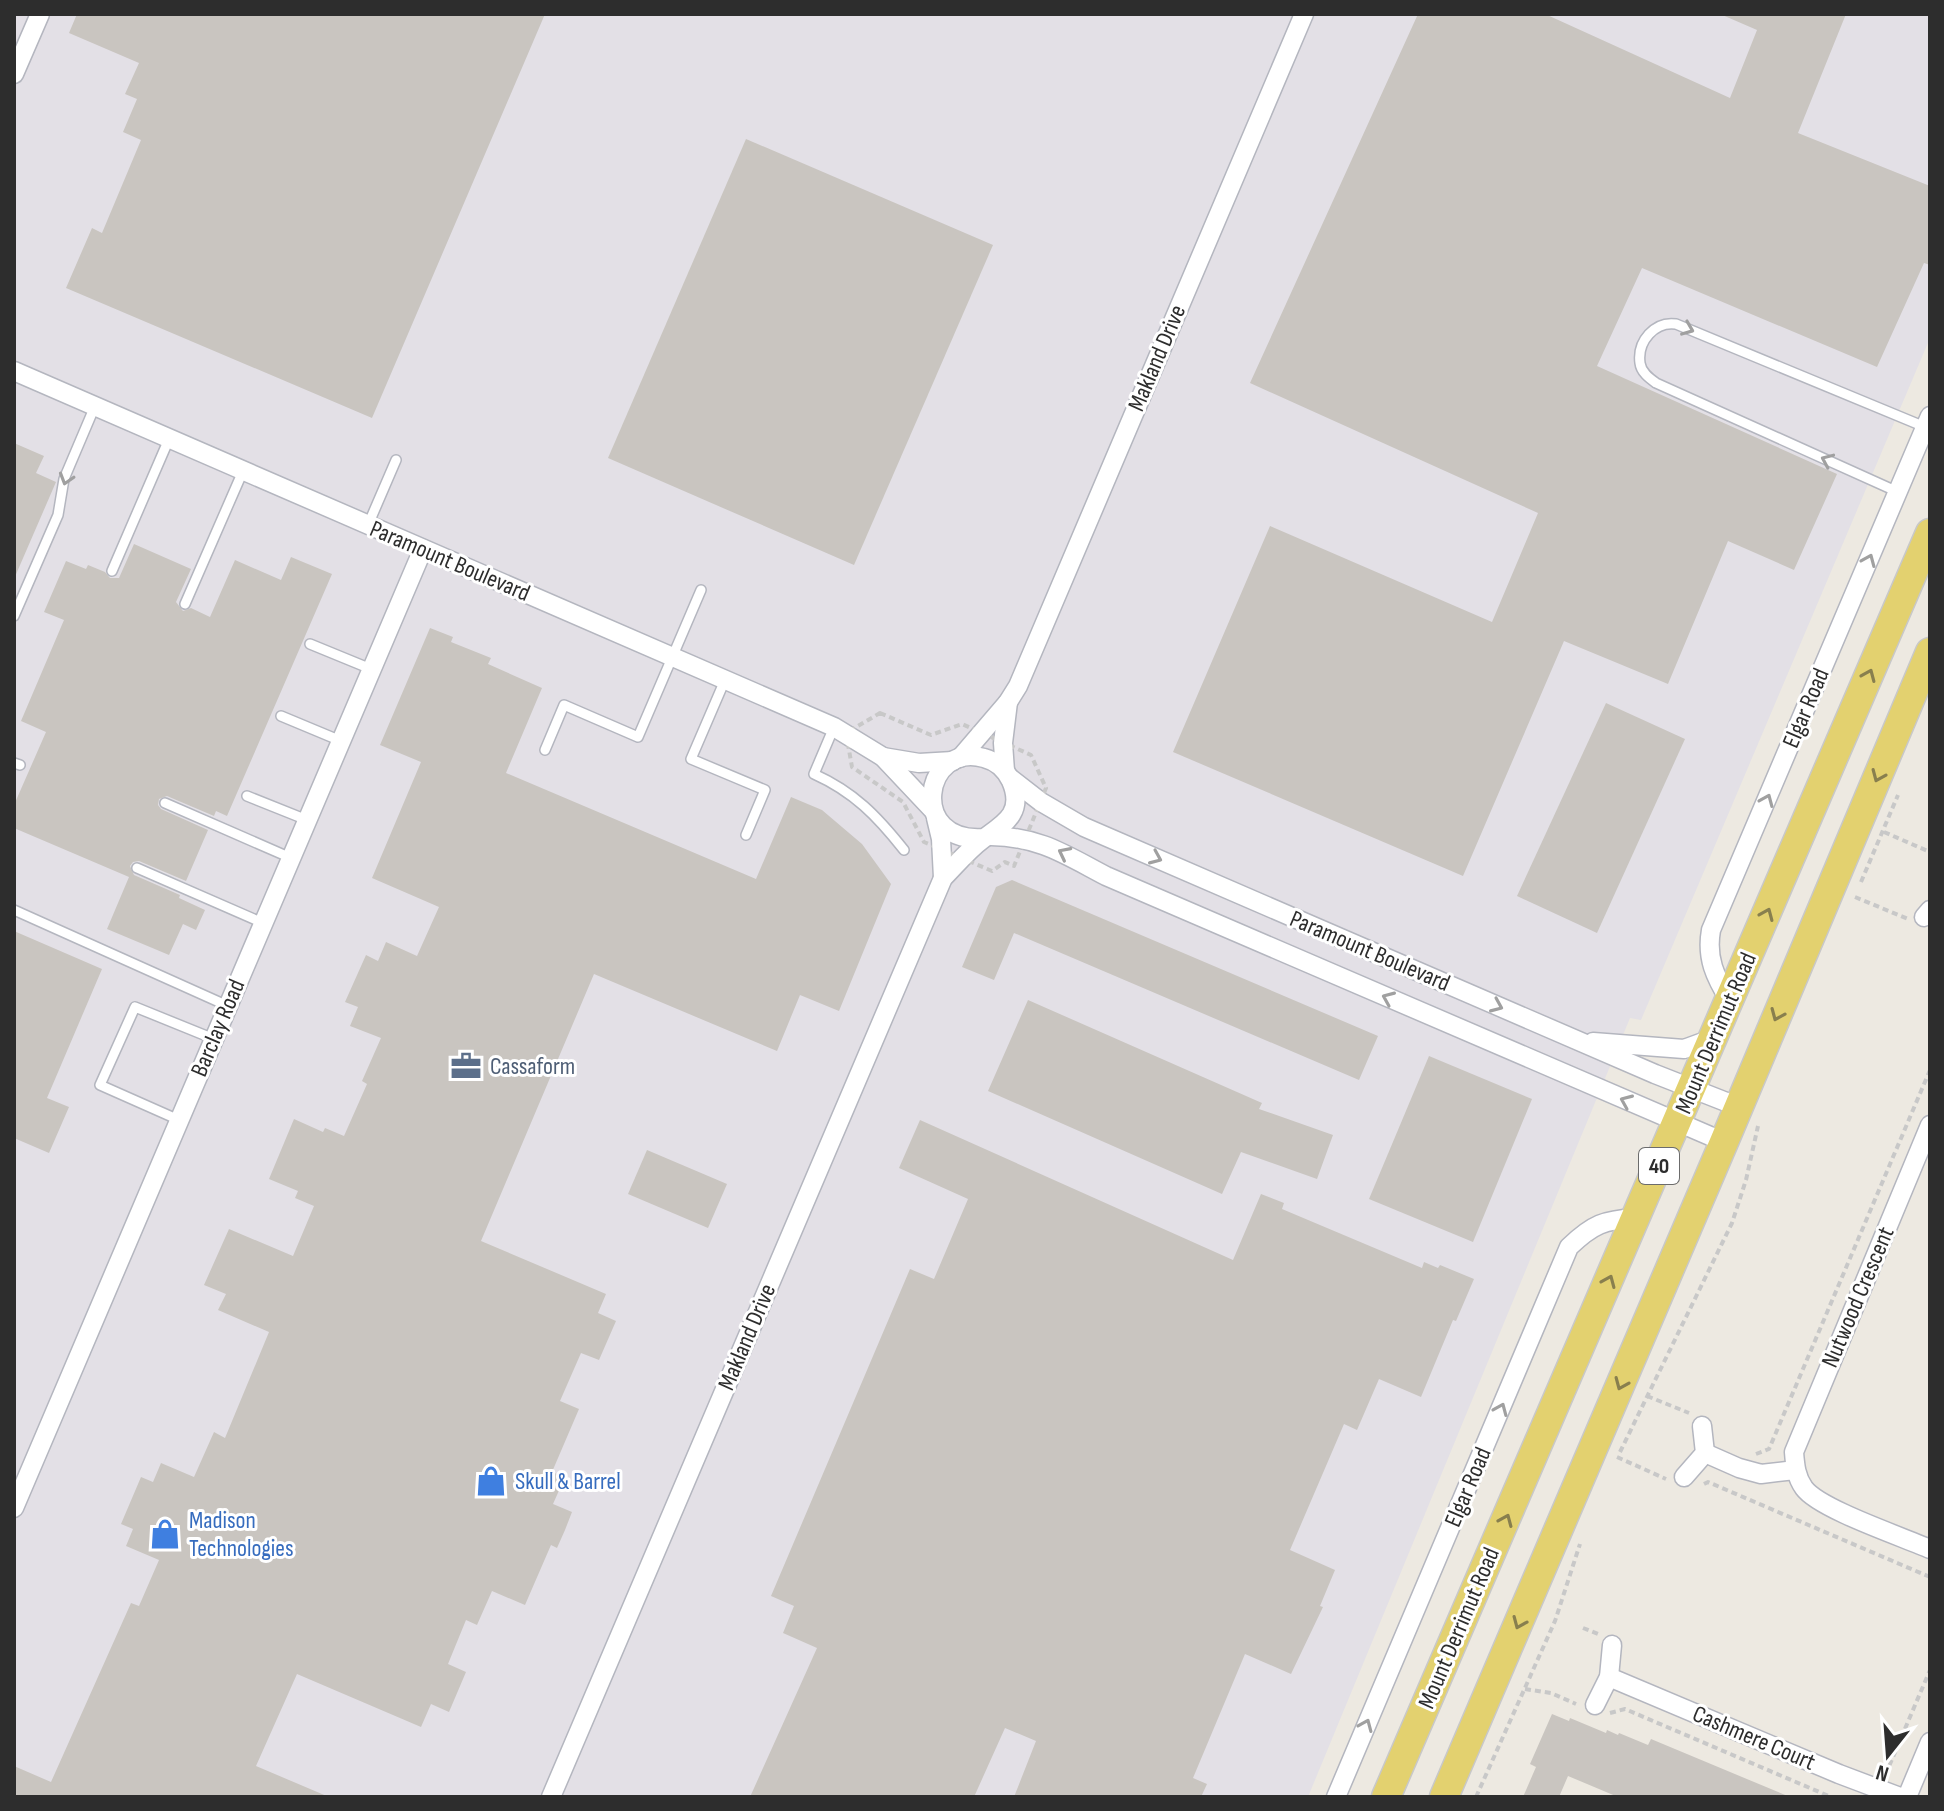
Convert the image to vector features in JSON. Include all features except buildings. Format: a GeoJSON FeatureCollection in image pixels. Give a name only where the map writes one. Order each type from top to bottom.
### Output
{"type":"FeatureCollection","features":[{"type":"Feature","properties":{"kind":"main road","name":"Mount Derrimut Road"},"geometry":{"type":"LineString","coordinates":[[1386,1797],[1930,533]]}},
{"type":"Feature","properties":{"kind":"main road","name":"Mount Derrimut Road"},"geometry":{"type":"LineString","coordinates":[[1444,1797],[1724,1142],[1749,1113],[1930,652]]}},
{"type":"Feature","properties":{"kind":"street"},"geometry":{"type":"LineString","coordinates":[[14,74],[40,14]]}},
{"type":"Feature","properties":{"kind":"street","name":"Makland Drive"},"geometry":{"type":"LineString","coordinates":[[956,759],[1008,702],[1018,686],[1304,14]]}},
{"type":"Feature","properties":{"kind":"street","name":"Paramount Boulevard"},"geometry":{"type":"LineString","coordinates":[[14,371],[834,727],[883,757],[934,814]]}},
{"type":"Feature","properties":{"kind":"street","name":"Elgar Road"},"geometry":{"type":"LineString","coordinates":[[1730,1001],[1710,962],[1708,945],[1711,930],[1928,422]]}},
{"type":"Feature","properties":{"kind":"street","name":"Barclay Road"},"geometry":{"type":"LineString","coordinates":[[14,1508],[423,549]]}},
{"type":"Feature","properties":{"kind":"street","name":"Makland Drive"},"geometry":{"type":"LineString","coordinates":[[1007,774],[1003,743],[1008,702]]}},
{"type":"Feature","properties":{"kind":"street"},"geometry":{"type":"LineString","coordinates":[[972,756],[996,762],[1007,774],[1014,791],[1010,817],[1002,828],[987,837],[970,839],[957,836],[945,829],[934,814],[931,795],[934,781],[942,769],[956,759],[972,756]]}},
{"type":"Feature","properties":{"kind":"street","name":"Paramount Boulevard"},"geometry":{"type":"LineString","coordinates":[[883,757],[919,763],[956,759]]}},
{"type":"Feature","properties":{"kind":"street","name":"Paramount Boulevard"},"geometry":{"type":"LineString","coordinates":[[1007,774],[1041,802],[1084,827],[1749,1113]]}},
{"type":"Feature","properties":{"kind":"street","name":"Makland Drive"},"geometry":{"type":"LineString","coordinates":[[934,814],[941,839],[943,878]]}},
{"type":"Feature","properties":{"kind":"street","name":"Makland Drive"},"geometry":{"type":"LineString","coordinates":[[551,1797],[943,878],[987,837]]}},
{"type":"Feature","properties":{"kind":"street","name":"Paramount Boulevard"},"geometry":{"type":"LineString","coordinates":[[987,837],[1026,840],[1066,852],[1106,876],[1724,1142]]}},
{"type":"Feature","properties":{"kind":"street"},"geometry":{"type":"LineString","coordinates":[[1578,1041],[1684,1049],[1714,1038]]}},
{"type":"Feature","properties":{"kind":"street","name":"Nutwood Crescent"},"geometry":{"type":"LineString","coordinates":[[1795,1470],[1794,1452],[1801,1430],[1930,1125]]}},
{"type":"Feature","properties":{"kind":"street","name":"Elgar Road"},"geometry":{"type":"LineString","coordinates":[[1336,1797],[1569,1247],[1605,1220],[1636,1218]]}},
{"type":"Feature","properties":{"kind":"street"},"geometry":{"type":"LineString","coordinates":[[1686,1482],[1705,1453],[1700,1421]]}},
{"type":"Feature","properties":{"kind":"street"},"geometry":{"type":"LineString","coordinates":[[1705,1453],[1761,1474],[1795,1470],[1804,1489],[1823,1503],[1930,1549]]}},
{"type":"Feature","properties":{"kind":"street"},"geometry":{"type":"LineString","coordinates":[[1595,1710],[1609,1677],[1611,1642]]}},
{"type":"Feature","properties":{"kind":"street","name":"Cashmere Court"},"geometry":{"type":"LineString","coordinates":[[1609,1677],[1900,1797]]}},
{"type":"Feature","properties":{"kind":"street"},"geometry":{"type":"LineString","coordinates":[[1907,1797],[1930,1742]]}},
{"type":"Feature","properties":{"kind":"lane"},"geometry":{"type":"LineString","coordinates":[[1898,492],[1656,383],[1646,375],[1640,364],[1641,352],[1650,332],[1657,326],[1676,324],[1928,422]]}},
{"type":"Feature","properties":{"kind":"lane"},"geometry":{"type":"LineString","coordinates":[[14,616],[58,515],[64,479],[95,406]]}},
{"type":"Feature","properties":{"kind":"lane"},"geometry":{"type":"LineString","coordinates":[[112,571],[169,439]]}},
{"type":"Feature","properties":{"kind":"lane"},"geometry":{"type":"LineString","coordinates":[[368,525],[396,460]]}},
{"type":"Feature","properties":{"kind":"lane"},"geometry":{"type":"LineString","coordinates":[[185,604],[243,471]]}},
{"type":"Feature","properties":{"kind":"lane"},"geometry":{"type":"LineString","coordinates":[[545,750],[564,705],[638,737],[701,590]]}},
{"type":"Feature","properties":{"kind":"lane"},"geometry":{"type":"LineString","coordinates":[[310,644],[371,669]]}},
{"type":"Feature","properties":{"kind":"lane"},"geometry":{"type":"LineString","coordinates":[[725,680],[691,759],[765,790],[746,835]]}},
{"type":"Feature","properties":{"kind":"lane"},"geometry":{"type":"LineString","coordinates":[[281,716],[341,741]]}},
{"type":"Feature","properties":{"kind":"lane"},"geometry":{"type":"LineString","coordinates":[[834,727],[814,774],[842,787],[884,825],[904,850]]}},
{"type":"Feature","properties":{"kind":"lane"},"geometry":{"type":"LineString","coordinates":[[247,796],[307,820]]}},
{"type":"Feature","properties":{"kind":"lane"},"geometry":{"type":"LineString","coordinates":[[165,803],[291,858]]}},
{"type":"Feature","properties":{"kind":"lane"},"geometry":{"type":"LineString","coordinates":[[137,868],[263,923]]}},
{"type":"Feature","properties":{"kind":"lane"},"geometry":{"type":"LineString","coordinates":[[14,910],[228,1006]]}},
{"type":"Feature","properties":{"kind":"lane"},"geometry":{"type":"LineString","coordinates":[[179,1120],[100,1085],[135,1007],[214,1039]]}},
{"type":"Feature","properties":{"kind":"path"},"geometry":{"type":"LineString","coordinates":[[1861,884],[1899,792]]}},
{"type":"Feature","properties":{"kind":"path"},"geometry":{"type":"LineString","coordinates":[[1884,832],[1930,852]]}},
{"type":"Feature","properties":{"kind":"path"},"geometry":{"type":"LineString","coordinates":[[1855,897],[1924,917]]}},
{"type":"Feature","properties":{"kind":"path"},"geometry":{"type":"LineString","coordinates":[[1754,1455],[1769,1449],[1930,1070]]}},
{"type":"Feature","properties":{"kind":"path"},"geometry":{"type":"LineString","coordinates":[[1612,1468],[1732,1223],[1746,1180],[1749,1113]]}},
{"type":"Feature","properties":{"kind":"path"},"geometry":{"type":"LineString","coordinates":[[1647,1396],[1700,1421]]}},
{"type":"Feature","properties":{"kind":"path"},"geometry":{"type":"LineString","coordinates":[[1617,1457],[1686,1482],[1708,1482],[1930,1577]]}},
{"type":"Feature","properties":{"kind":"path"},"geometry":{"type":"LineString","coordinates":[[1476,1797],[1555,1621],[1582,1539]]}},
{"type":"Feature","properties":{"kind":"path"},"geometry":{"type":"LineString","coordinates":[[1583,1628],[1611,1642]]}},
{"type":"Feature","properties":{"kind":"path"},"geometry":{"type":"LineString","coordinates":[[1876,1769],[1890,1764],[1930,1670]]}},
{"type":"Feature","properties":{"kind":"path"},"geometry":{"type":"LineString","coordinates":[[1525,1689],[1551,1693],[1595,1710],[1625,1709],[1831,1797]]}},
{"type":"Feature","properties":{"kind":"shaded area"},"geometry":{"type":"Polygon","coordinates":[[[14,14],[1930,14],[1930,338],[1641,1020],[1630,1018],[1308,1797],[14,1797],[14,14]]]}},
{"type":"Feature","properties":{"kind":"place","name":"Cassaform"},"geometry":{"type":"Point","coordinates":[466,1066]}},
{"type":"Feature","properties":{"kind":"place","name":"Skull & Barrel"},"geometry":{"type":"Point","coordinates":[491,1481]}},
{"type":"Feature","properties":{"kind":"place","name":"Madison Technologies"},"geometry":{"type":"Point","coordinates":[165,1534]}}]}
